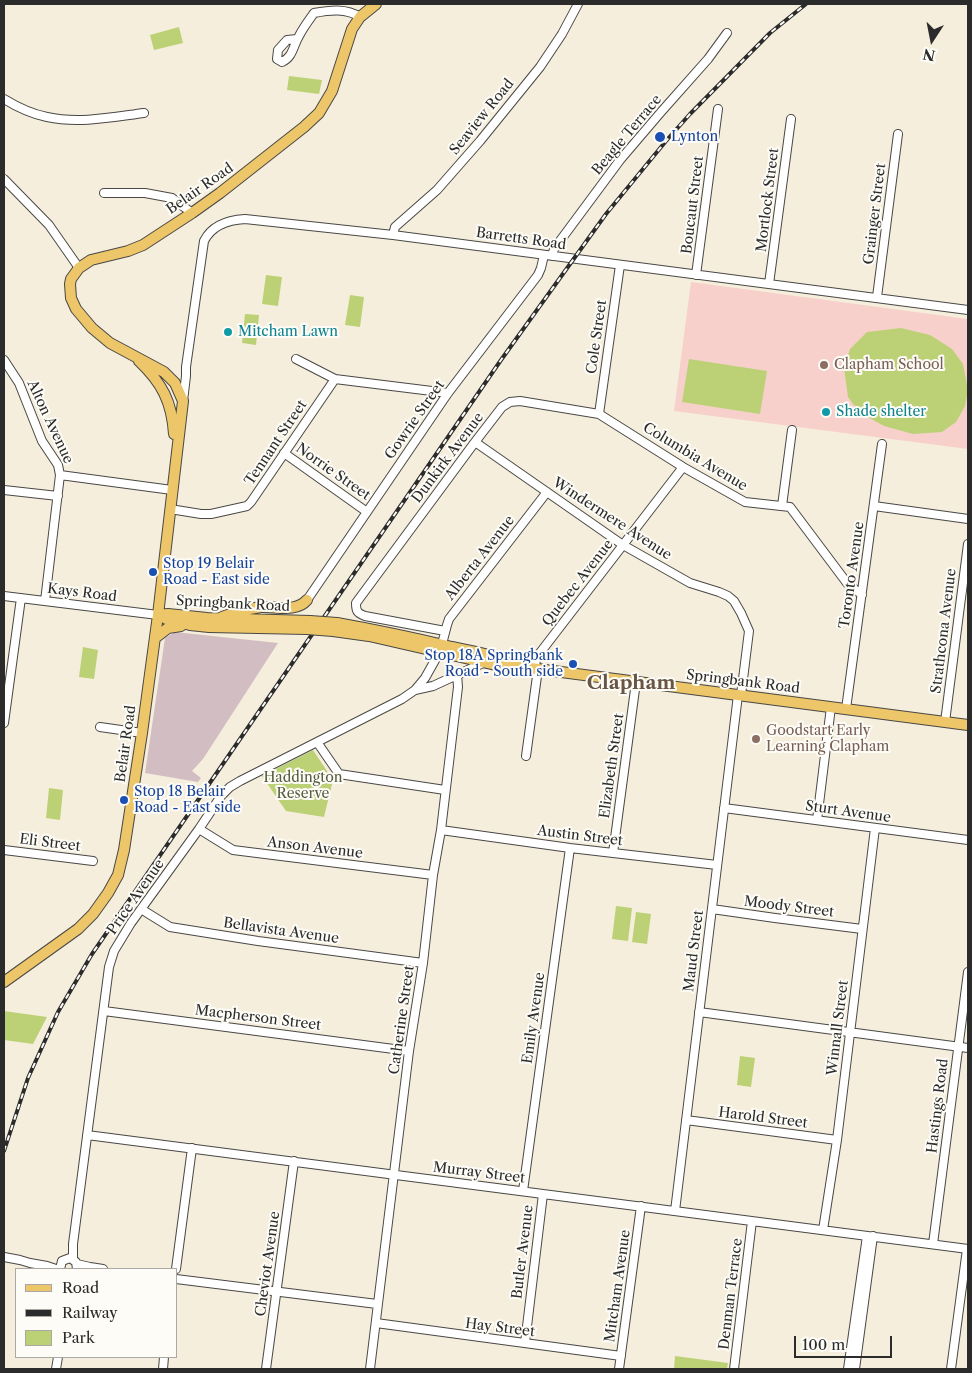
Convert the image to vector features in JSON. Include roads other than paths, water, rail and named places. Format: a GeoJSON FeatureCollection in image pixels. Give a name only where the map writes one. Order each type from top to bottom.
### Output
{"type":"FeatureCollection","features":[{"type":"Feature","properties":{"kind":"main road","name":"Belair Road"},"geometry":{"type":"LineString","coordinates":[[4,982],[78,929],[93,914],[120,869],[155,638],[183,402],[176,383],[164,372],[110,343],[92,328],[76,309],[71,298],[70,284],[75,272],[91,260],[128,251],[142,245],[192,213],[304,127],[319,113],[332,91],[352,29],[360,17],[376,4]]}},
{"type":"Feature","properties":{"kind":"main road","name":"Belair Road"},"geometry":{"type":"LineString","coordinates":[[133,356],[156,379],[170,404],[176,458]]}},
{"type":"Feature","properties":{"kind":"main road"},"geometry":{"type":"LineString","coordinates":[[174,428],[177,408],[174,394],[176,383]]}},
{"type":"Feature","properties":{"kind":"main road"},"geometry":{"type":"LineString","coordinates":[[219,618],[262,607],[298,607],[307,600]]}},
{"type":"Feature","properties":{"kind":"main road"},"geometry":{"type":"LineString","coordinates":[[282,608],[291,620]]}},
{"type":"Feature","properties":{"kind":"main road","name":"Springbank Road"},"geometry":{"type":"LineString","coordinates":[[158,615],[291,620],[308,625]]}},
{"type":"Feature","properties":{"kind":"main road","name":"Springbank Road"},"geometry":{"type":"LineString","coordinates":[[158,615],[167,620],[190,625],[244,628],[308,625],[335,627],[369,636],[501,659],[514,666]]}},
{"type":"Feature","properties":{"kind":"main road"},"geometry":{"type":"LineString","coordinates":[[155,638],[168,628],[190,625]]}},
{"type":"Feature","properties":{"kind":"main road","name":"Springbank Road"},"geometry":{"type":"LineString","coordinates":[[441,649],[483,663],[500,666],[514,666],[968,725]]}},
{"type":"Feature","properties":{"kind":"street","name":"Seaview Road"},"geometry":{"type":"LineString","coordinates":[[393,235],[395,227],[438,190],[540,67],[562,34],[578,4]]}},
{"type":"Feature","properties":{"kind":"street"},"geometry":{"type":"LineString","coordinates":[[297,39],[314,13],[346,11],[360,17]]}},
{"type":"Feature","properties":{"kind":"street","name":"Beagle Terrace"},"geometry":{"type":"LineString","coordinates":[[548,256],[620,160],[708,59],[727,33]]}},
{"type":"Feature","properties":{"kind":"street"},"geometry":{"type":"LineString","coordinates":[[4,99],[31,112],[64,119],[99,119],[144,113]]}},
{"type":"Feature","properties":{"kind":"street","name":"Boucaut Street"},"geometry":{"type":"LineString","coordinates":[[696,274],[718,109]]}},
{"type":"Feature","properties":{"kind":"street","name":"Mortlock Street"},"geometry":{"type":"LineString","coordinates":[[770,284],[791,120]]}},
{"type":"Feature","properties":{"kind":"street","name":"Grainger Street"},"geometry":{"type":"LineString","coordinates":[[877,297],[898,134]]}},
{"type":"Feature","properties":{"kind":"street"},"geometry":{"type":"LineString","coordinates":[[4,179],[49,225],[79,268]]}},
{"type":"Feature","properties":{"kind":"street"},"geometry":{"type":"LineString","coordinates":[[104,192],[145,193],[172,198],[192,213]]}},
{"type":"Feature","properties":{"kind":"street","name":"Barretts Road"},"geometry":{"type":"LineString","coordinates":[[183,402],[186,367],[204,241],[214,227],[234,220],[245,219],[393,235],[968,310]]}},
{"type":"Feature","properties":{"kind":"street","name":"Gowrie Street"},"geometry":{"type":"LineString","coordinates":[[307,600],[448,392],[538,275],[548,256]]}},
{"type":"Feature","properties":{"kind":"street","name":"Cole Street"},"geometry":{"type":"LineString","coordinates":[[599,414],[620,265]]}},
{"type":"Feature","properties":{"kind":"street"},"geometry":{"type":"LineString","coordinates":[[296,359],[334,379],[448,392]]}},
{"type":"Feature","properties":{"kind":"street","name":"Alton Avenue"},"geometry":{"type":"LineString","coordinates":[[4,360],[19,383],[42,441],[58,465],[60,476],[172,490]]}},
{"type":"Feature","properties":{"kind":"street","name":"Barretts Road"},"geometry":{"type":"LineString","coordinates":[[176,383],[186,367]]}},
{"type":"Feature","properties":{"kind":"street","name":"Tennant Street"},"geometry":{"type":"LineString","coordinates":[[170,509],[211,514],[246,506],[251,502],[334,379]]}},
{"type":"Feature","properties":{"kind":"street","name":"Dunkirk Avenue"},"geometry":{"type":"LineString","coordinates":[[445,630],[364,616],[356,610],[356,604],[502,407],[510,402],[520,401],[599,414]]}},
{"type":"Feature","properties":{"kind":"street","name":"Columbia Avenue"},"geometry":{"type":"LineString","coordinates":[[599,414],[683,467],[745,502],[782,506]]}},
{"type":"Feature","properties":{"kind":"street"},"geometry":{"type":"LineString","coordinates":[[792,430],[782,506],[790,507],[846,583],[862,595]]}},
{"type":"Feature","properties":{"kind":"street","name":"Windermere Avenue"},"geometry":{"type":"LineString","coordinates":[[475,442],[623,545],[690,583],[728,596],[734,602],[749,631],[740,695]]}},
{"type":"Feature","properties":{"kind":"street","name":"Toronto Avenue"},"geometry":{"type":"LineString","coordinates":[[846,709],[882,444]]}},
{"type":"Feature","properties":{"kind":"street","name":"Norrie Street"},"geometry":{"type":"LineString","coordinates":[[284,453],[366,512]]}},
{"type":"Feature","properties":{"kind":"street","name":"Quebec Avenue"},"geometry":{"type":"LineString","coordinates":[[526,756],[536,658],[683,467]]}},
{"type":"Feature","properties":{"kind":"street"},"geometry":{"type":"LineString","coordinates":[[45,601],[60,476]]}},
{"type":"Feature","properties":{"kind":"street"},"geometry":{"type":"LineString","coordinates":[[4,490],[58,496]]}},
{"type":"Feature","properties":{"kind":"street","name":"Alberta Avenue"},"geometry":{"type":"LineString","coordinates":[[441,649],[449,619],[547,492]]}},
{"type":"Feature","properties":{"kind":"street"},"geometry":{"type":"LineString","coordinates":[[874,506],[968,518]]}},
{"type":"Feature","properties":{"kind":"street","name":"Strathcona Avenue"},"geometry":{"type":"LineString","coordinates":[[945,722],[968,544]]}},
{"type":"Feature","properties":{"kind":"street","name":"Kays Road"},"geometry":{"type":"LineString","coordinates":[[4,596],[158,615]]}},
{"type":"Feature","properties":{"kind":"street"},"geometry":{"type":"LineString","coordinates":[[4,722],[21,598]]}},
{"type":"Feature","properties":{"kind":"street"},"geometry":{"type":"LineString","coordinates":[[959,618],[968,619]]}},
{"type":"Feature","properties":{"kind":"street","name":"Price Avenue"},"geometry":{"type":"LineString","coordinates":[[416,690],[441,649]]}},
{"type":"Feature","properties":{"kind":"street","name":"Price Avenue"},"geometry":{"type":"LineString","coordinates":[[69,1265],[109,967],[114,950],[141,908],[221,796],[230,787],[402,699],[416,690],[433,686],[483,663]]}},
{"type":"Feature","properties":{"kind":"street","name":"Catherine Street"},"geometry":{"type":"LineString","coordinates":[[370,1369],[433,875],[441,830],[458,687],[457,674]]}},
{"type":"Feature","properties":{"kind":"street","name":"Elizabeth Street"},"geometry":{"type":"LineString","coordinates":[[613,853],[636,682]]}},
{"type":"Feature","properties":{"kind":"street","name":"Maud Street"},"geometry":{"type":"LineString","coordinates":[[675,1211],[724,808],[740,695]]}},
{"type":"Feature","properties":{"kind":"street"},"geometry":{"type":"LineString","coordinates":[[816,820],[831,707]]}},
{"type":"Feature","properties":{"kind":"street"},"geometry":{"type":"LineString","coordinates":[[100,727],[142,733]]}},
{"type":"Feature","properties":{"kind":"street"},"geometry":{"type":"LineString","coordinates":[[317,742],[338,774],[445,790]]}},
{"type":"Feature","properties":{"kind":"street","name":"Sturt Avenue"},"geometry":{"type":"LineString","coordinates":[[724,808],[968,840]]}},
{"type":"Feature","properties":{"kind":"street","name":"Winnall Street"},"geometry":{"type":"LineString","coordinates":[[823,1230],[837,1140],[875,828]]}},
{"type":"Feature","properties":{"kind":"street","name":"Anson Avenue"},"geometry":{"type":"LineString","coordinates":[[199,829],[233,850],[433,875]]}},
{"type":"Feature","properties":{"kind":"street","name":"Austin Street"},"geometry":{"type":"LineString","coordinates":[[441,830],[717,866]]}},
{"type":"Feature","properties":{"kind":"street","name":"Emily Avenue"},"geometry":{"type":"LineString","coordinates":[[523,1191],[570,848]]}},
{"type":"Feature","properties":{"kind":"street","name":"Eli Street"},"geometry":{"type":"LineString","coordinates":[[4,850],[93,861]]}},
{"type":"Feature","properties":{"kind":"street","name":"Bellavista Avenue"},"geometry":{"type":"LineString","coordinates":[[141,908],[170,927],[423,963]]}},
{"type":"Feature","properties":{"kind":"street","name":"Moody Street"},"geometry":{"type":"LineString","coordinates":[[712,909],[862,929]]}},
{"type":"Feature","properties":{"kind":"street","name":"Hastings Road"},"geometry":{"type":"LineString","coordinates":[[933,1244],[968,972]]}},
{"type":"Feature","properties":{"kind":"street","name":"Macpherson Street"},"geometry":{"type":"LineString","coordinates":[[104,1011],[410,1051]]}},
{"type":"Feature","properties":{"kind":"street"},"geometry":{"type":"LineString","coordinates":[[699,1012],[968,1048]]}},
{"type":"Feature","properties":{"kind":"street","name":"Harold Street"},"geometry":{"type":"LineString","coordinates":[[686,1120],[837,1140]]}},
{"type":"Feature","properties":{"kind":"street","name":"Murray Street"},"geometry":{"type":"LineString","coordinates":[[87,1135],[968,1249]]}},
{"type":"Feature","properties":{"kind":"street"},"geometry":{"type":"LineString","coordinates":[[176,1268],[192,1148]]}},
{"type":"Feature","properties":{"kind":"street","name":"Cheviot Avenue"},"geometry":{"type":"LineString","coordinates":[[266,1369],[294,1161]]}},
{"type":"Feature","properties":{"kind":"street","name":"Butler Avenue"},"geometry":{"type":"LineString","coordinates":[[525,1343],[543,1194]]}},
{"type":"Feature","properties":{"kind":"street","name":"Mitcham Avenue"},"geometry":{"type":"LineString","coordinates":[[619,1369],[641,1206]]}},
{"type":"Feature","properties":{"kind":"street","name":"Denman Terrace"},"geometry":{"type":"LineString","coordinates":[[734,1369],[752,1221]]}},
{"type":"Feature","properties":{"kind":"street"},"geometry":{"type":"LineString","coordinates":[[848,1369],[870,1236]]}},
{"type":"Feature","properties":{"kind":"street"},"geometry":{"type":"LineString","coordinates":[[854,1369],[870,1236]]}},
{"type":"Feature","properties":{"kind":"street"},"geometry":{"type":"LineString","coordinates":[[951,1369],[968,1249]]}},
{"type":"Feature","properties":{"kind":"street"},"geometry":{"type":"LineString","coordinates":[[4,1257],[47,1266],[69,1265],[96,1268]]}},
{"type":"Feature","properties":{"kind":"street"},"geometry":{"type":"LineString","coordinates":[[178,1279],[377,1304]]}},
{"type":"Feature","properties":{"kind":"street","name":"Hay Street"},"geometry":{"type":"LineString","coordinates":[[376,1324],[621,1356]]}},
{"type":"Feature","properties":{"kind":"railway"},"geometry":{"type":"LineString","coordinates":[[4,1151],[28,1078],[58,1012],[92,954],[501,360],[606,214],[666,141],[770,33],[806,4]]}},
{"type":"Feature","properties":{"kind":"place","name":"Lynton"},"geometry":{"type":"Point","coordinates":[660,137]}},
{"type":"Feature","properties":{"kind":"place","name":"Mitcham Lawn"},"geometry":{"type":"Point","coordinates":[228,332]}},
{"type":"Feature","properties":{"kind":"place","name":"Clapham School"},"geometry":{"type":"Point","coordinates":[824,365]}},
{"type":"Feature","properties":{"kind":"place","name":"Shade shelter"},"geometry":{"type":"Point","coordinates":[826,412]}},
{"type":"Feature","properties":{"kind":"place","name":"Stop 19 Belair Road - East side"},"geometry":{"type":"Point","coordinates":[153,572]}},
{"type":"Feature","properties":{"kind":"place","name":"Stop 18A Springbank Road - South side"},"geometry":{"type":"Point","coordinates":[573,664]}},
{"type":"Feature","properties":{"kind":"place","name":"Goodstart Early Learning Clapham"},"geometry":{"type":"Point","coordinates":[756,739]}},
{"type":"Feature","properties":{"kind":"place","name":"Stop 18 Belair Road - East side"},"geometry":{"type":"Point","coordinates":[124,800]}},
{"type":"Feature","properties":{"kind":"district","name":"Clapham"},"geometry":{"type":"Point","coordinates":[631,684]}},
{"type":"Feature","properties":{"kind":"park label","name":"Haddington Reserve"},"geometry":{"type":"Point","coordinates":[303,786]}}]}
